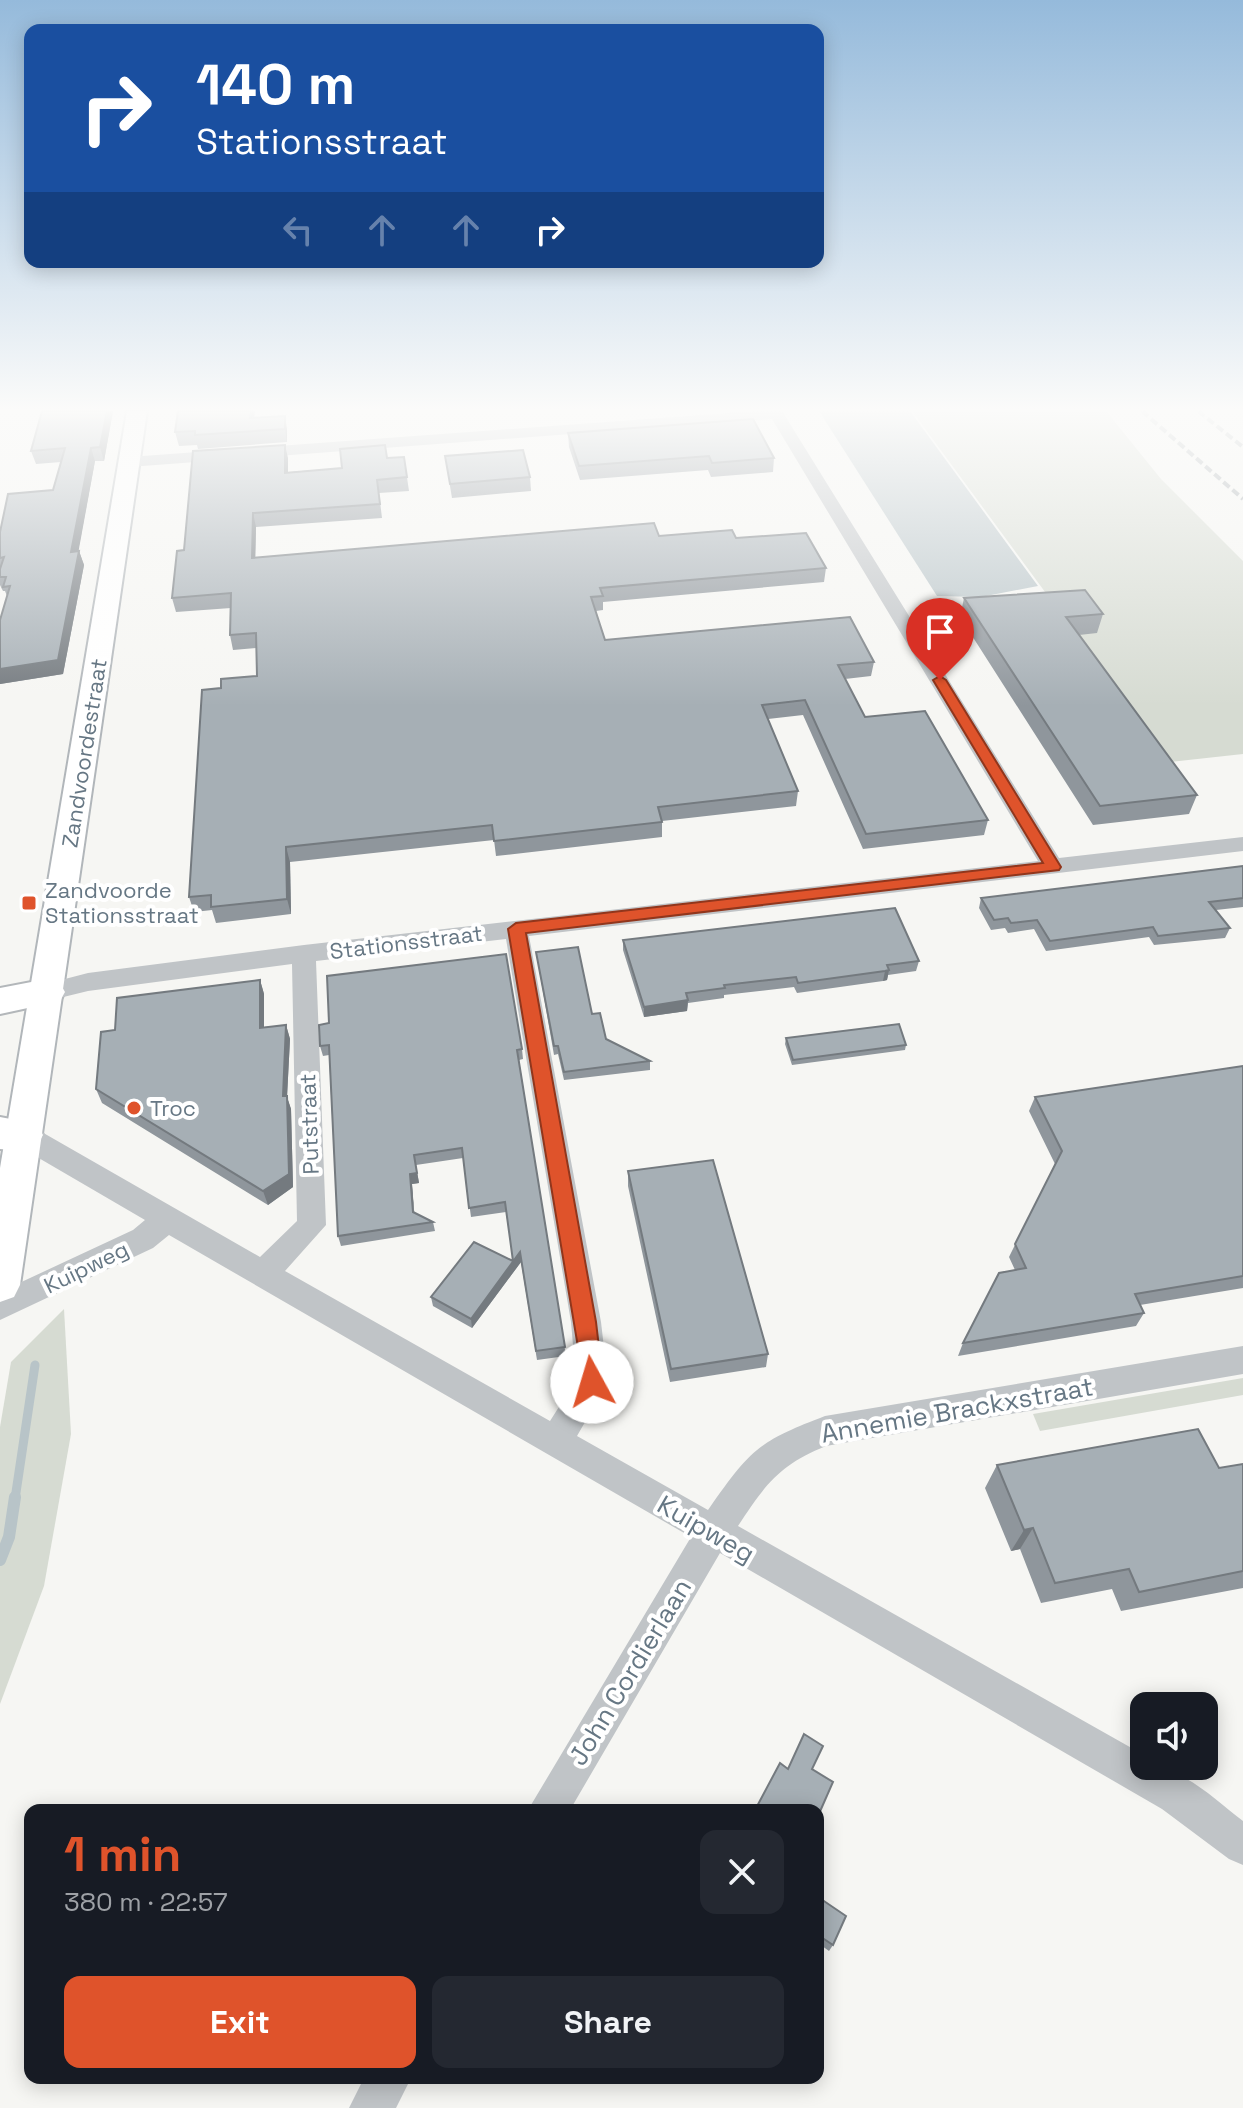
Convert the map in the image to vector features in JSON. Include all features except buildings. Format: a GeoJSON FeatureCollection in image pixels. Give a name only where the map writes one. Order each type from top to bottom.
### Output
{"type":"FeatureCollection","features":[{"type":"Feature","properties":{"kind":"highway"},"geometry":{"type":"LineString","coordinates":[[0,1001],[47,992]]}},
{"type":"Feature","properties":{"kind":"main road","name":"Zandvoordestraat"},"geometry":{"type":"LineString","coordinates":[[0,1285],[11,1134],[47,992],[122,509]]}},
{"type":"Feature","properties":{"kind":"street"},"geometry":{"type":"LineString","coordinates":[[835,509],[1053,867]]}},
{"type":"Feature","properties":{"kind":"street","name":"Stationsstraat"},"geometry":{"type":"LineString","coordinates":[[47,992],[88,982],[304,954],[1243,844]]}},
{"type":"Feature","properties":{"kind":"street"},"geometry":{"type":"LineString","coordinates":[[516,929],[586,1322],[592,1382],[555,1443]]}},
{"type":"Feature","properties":{"kind":"street","name":"Putstraat"},"geometry":{"type":"LineString","coordinates":[[262,1274],[312,1225],[304,954]]}},
{"type":"Feature","properties":{"kind":"street","name":"Kuipweg"},"geometry":{"type":"LineString","coordinates":[[11,1134],[167,1219],[1176,1795],[1243,1845]]}},
{"type":"Feature","properties":{"kind":"street","name":"Kuipweg"},"geometry":{"type":"LineString","coordinates":[[0,1307],[143,1239],[167,1219]]}},
{"type":"Feature","properties":{"kind":"street","name":"Annemie Brackxstraat"},"geometry":{"type":"LineString","coordinates":[[713,1533],[755,1471],[783,1448],[825,1431],[1243,1360]]}},
{"type":"Feature","properties":{"kind":"street","name":"John Cordierlaan"},"geometry":{"type":"LineString","coordinates":[[552,1804],[713,1533]]}},
{"type":"Feature","properties":{"kind":"street"},"geometry":{"type":"LineString","coordinates":[[371,2108],[385,2084]]}},
{"type":"Feature","properties":{"kind":"shaded area"},"geometry":{"type":"Polygon","coordinates":[[[882,509],[982,509],[1038,586],[981,597],[937,596],[882,509]]]}},
{"type":"Feature","properties":{"kind":"shaded area"},"geometry":{"type":"Polygon","coordinates":[[[984,509],[1191,509],[1243,561],[1243,754],[1170,762],[984,509]]]}},
{"type":"Feature","properties":{"kind":"shaded area"},"geometry":{"type":"Polygon","coordinates":[[[64,1309],[71,1434],[44,1586],[0,1704],[0,1427],[11,1362],[64,1309]]]}},
{"type":"Feature","properties":{"kind":"shaded area"},"geometry":{"type":"Polygon","coordinates":[[[1243,1378],[1243,1395],[1040,1431],[1033,1414],[1243,1378]]]}},
{"type":"Feature","properties":{"kind":"waterway"},"geometry":{"type":"LineString","coordinates":[[15,1499],[35,1365]]}},
{"type":"Feature","properties":{"kind":"waterway"},"geometry":{"type":"LineString","coordinates":[[0,1560],[9,1537],[15,1497]]}},
{"type":"Feature","properties":{"kind":"place","name":"Zandvoorde Stationsstraat"},"geometry":{"type":"Point","coordinates":[29,903]}},
{"type":"Feature","properties":{"kind":"place","name":"Troc"},"geometry":{"type":"Point","coordinates":[134,1108]}},
{"type":"Feature","properties":{"kind":"route"},"geometry":{"type":"LineString","coordinates":[[592,1382],[586,1322],[551,1140],[516,929],[1053,867],[940,680]]}}]}
